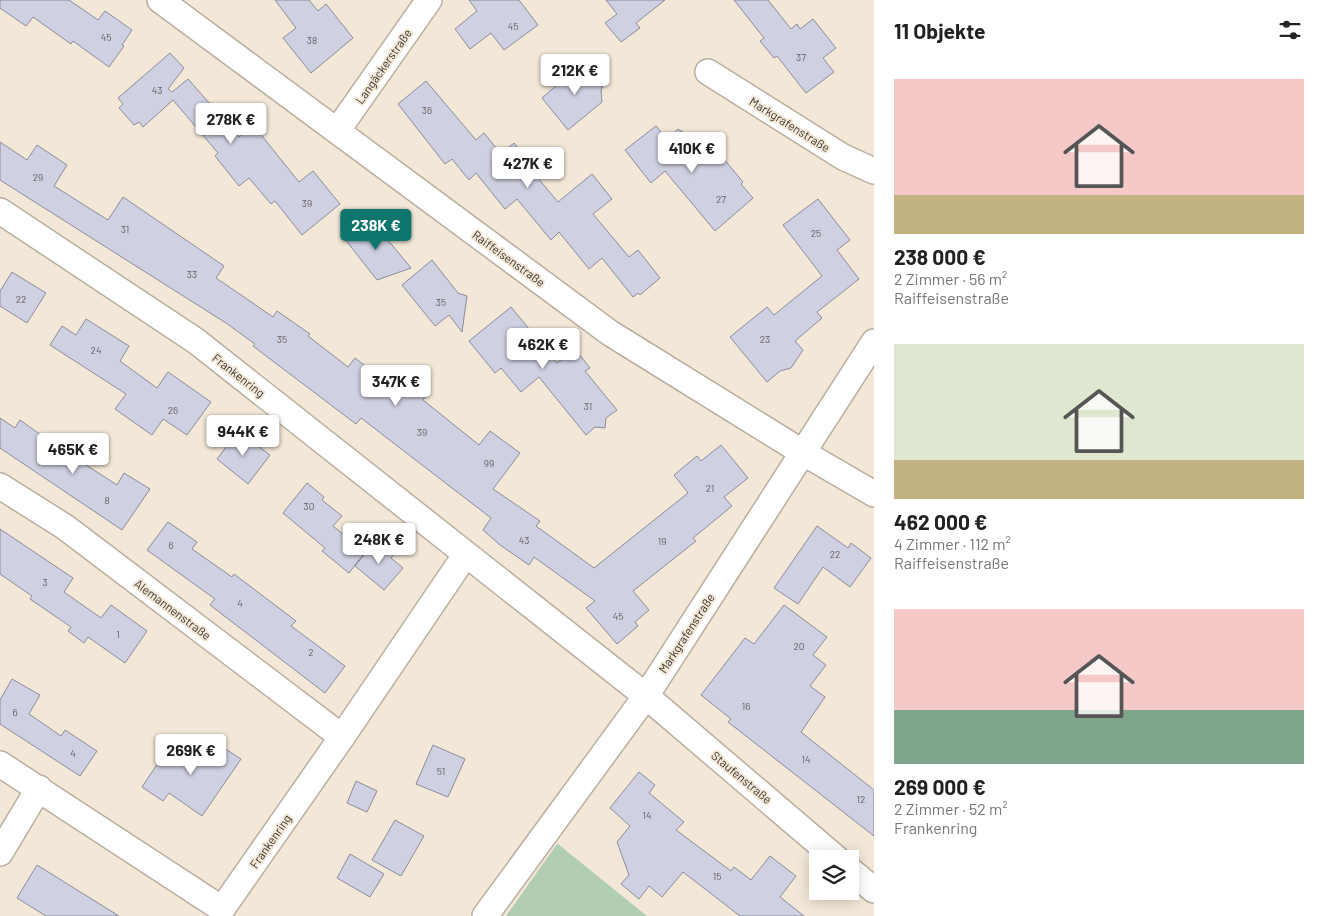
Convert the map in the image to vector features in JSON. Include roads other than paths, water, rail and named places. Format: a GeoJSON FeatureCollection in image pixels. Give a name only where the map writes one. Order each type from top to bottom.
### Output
{"type":"FeatureCollection","features":[{"type":"Feature","properties":{"kind":"street","name":"Raiffeisenstraße"},"geometry":{"type":"LineString","coordinates":[[160,0],[610,332],[802,452],[874,494]]}},
{"type":"Feature","properties":{"kind":"street","name":"Langäckerstraße"},"geometry":{"type":"LineString","coordinates":[[337,131],[429,0]]}},
{"type":"Feature","properties":{"kind":"street","name":"Markgrafenstraße"},"geometry":{"type":"LineString","coordinates":[[708,72],[843,157],[874,171]]}},
{"type":"Feature","properties":{"kind":"street","name":"Frankenring"},"geometry":{"type":"LineString","coordinates":[[0,211],[196,341],[646,696]]}},
{"type":"Feature","properties":{"kind":"street","name":"Markgrafenstraße"},"geometry":{"type":"LineString","coordinates":[[485,916],[646,696],[874,342]]}},
{"type":"Feature","properties":{"kind":"street","name":"Alemannenstraße"},"geometry":{"type":"LineString","coordinates":[[0,486],[66,527],[342,738]]}},
{"type":"Feature","properties":{"kind":"street","name":"Frankenring"},"geometry":{"type":"LineString","coordinates":[[0,764],[222,909],[342,738],[466,554]]}},
{"type":"Feature","properties":{"kind":"street","name":"Staufenstraße"},"geometry":{"type":"LineString","coordinates":[[646,696],[826,850]]}},
{"type":"Feature","properties":{"kind":"street"},"geometry":{"type":"LineString","coordinates":[[0,853],[39,788]]}},
{"type":"Feature","properties":{"kind":"street"},"geometry":{"type":"LineString","coordinates":[[859,878],[874,890]]}}]}
